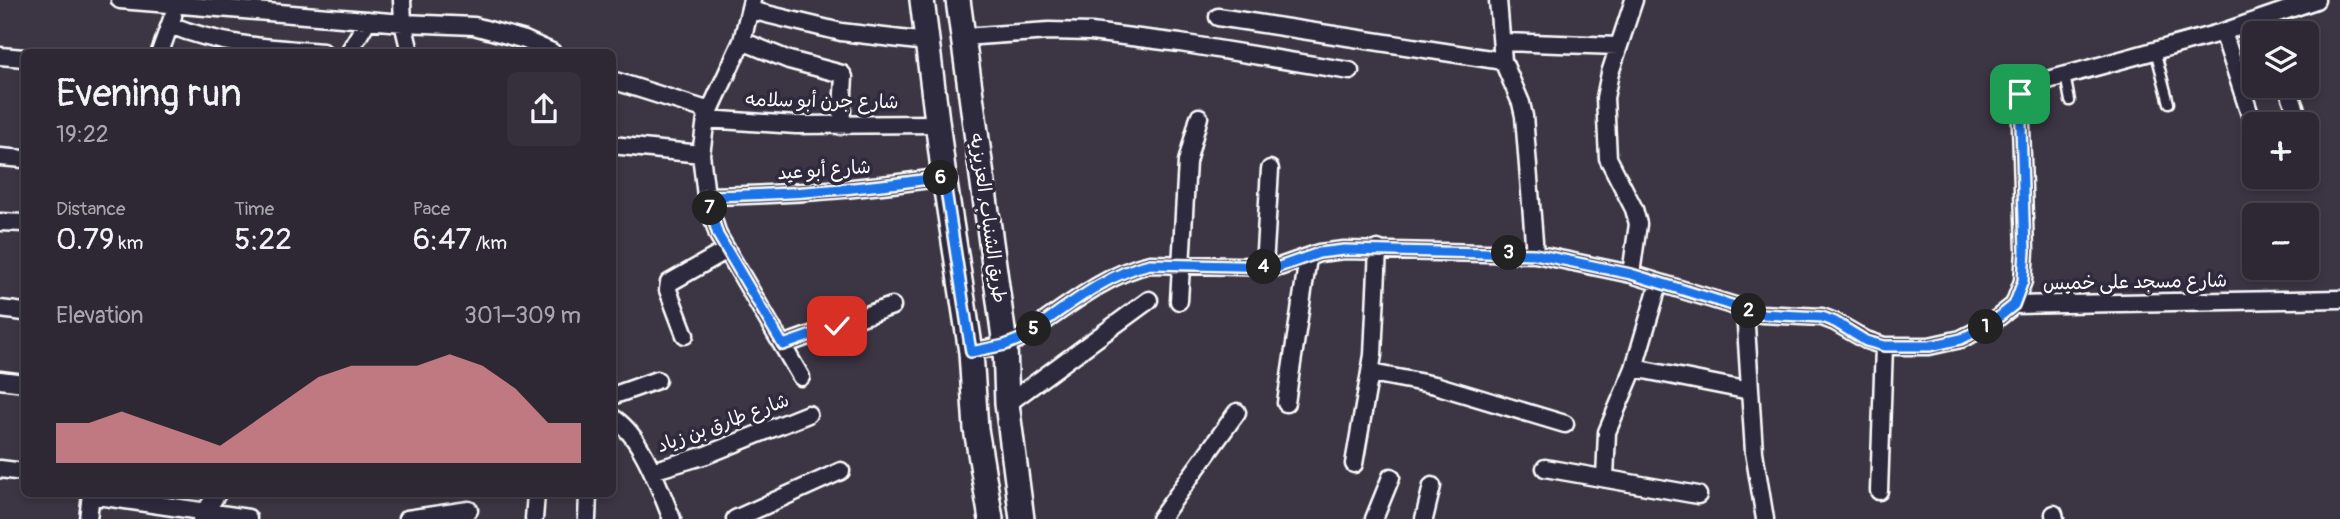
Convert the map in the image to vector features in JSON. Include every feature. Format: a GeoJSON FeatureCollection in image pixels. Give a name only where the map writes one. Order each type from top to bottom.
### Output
{"type":"FeatureCollection","features":[{"type":"Feature","properties":{"kind":"street"},"geometry":{"type":"LineString","coordinates":[[120,0],[403,23],[474,26],[526,40],[546,49]]}},
{"type":"Feature","properties":{"kind":"street"},"geometry":{"type":"LineString","coordinates":[[402,0],[403,23],[409,49]]}},
{"type":"Feature","properties":{"kind":"street","name":"طريق الشنباب, العزيزيه"},"geometry":{"type":"LineString","coordinates":[[922,0],[944,177],[971,352],[976,429],[991,519]]}},
{"type":"Feature","properties":{"kind":"street","name":"طريق الشنباب, العزيزيه"},"geometry":{"type":"LineString","coordinates":[[958,0],[1005,345],[1007,404],[1022,519]]}},
{"type":"Feature","properties":{"kind":"street"},"geometry":{"type":"LineString","coordinates":[[1498,0],[1503,61],[1524,116],[1535,254]]}},
{"type":"Feature","properties":{"kind":"street"},"geometry":{"type":"LineString","coordinates":[[1631,274],[1638,224],[1634,209],[1608,158],[1605,98],[1610,73],[1634,0]]}},
{"type":"Feature","properties":{"kind":"street"},"geometry":{"type":"LineString","coordinates":[[2276,21],[2316,0]]}},
{"type":"Feature","properties":{"kind":"street"},"geometry":{"type":"LineString","coordinates":[[161,49],[177,3]]}},
{"type":"Feature","properties":{"kind":"street"},"geometry":{"type":"LineString","coordinates":[[801,377],[718,235],[706,196],[701,154],[708,115],[742,41],[751,5],[841,32],[927,41]]}},
{"type":"Feature","properties":{"kind":"street"},"geometry":{"type":"LineString","coordinates":[[1219,17],[1503,61]]}},
{"type":"Feature","properties":{"kind":"street"},"geometry":{"type":"LineString","coordinates":[[351,49],[368,20]]}},
{"type":"Feature","properties":{"kind":"street"},"geometry":{"type":"LineString","coordinates":[[170,25],[221,43],[278,49]]}},
{"type":"Feature","properties":{"kind":"street"},"geometry":{"type":"LineString","coordinates":[[971,352],[1020,339],[1131,268],[1150,264],[1264,267],[1287,265],[1331,251],[1378,249],[1535,254],[1631,274],[1745,310],[1777,316],[1822,317],[1866,341],[1884,346],[1930,346],[1961,339],[1989,325],[2014,305],[2023,281],[2025,251],[2020,94],[2026,86],[2223,32],[2242,29]]}},
{"type":"Feature","properties":{"kind":"street"},"geometry":{"type":"LineString","coordinates":[[963,37],[1049,31],[1091,32],[1180,43],[1350,71]]}},
{"type":"Feature","properties":{"kind":"street"},"geometry":{"type":"LineString","coordinates":[[2223,32],[2249,112]]}},
{"type":"Feature","properties":{"kind":"street"},"geometry":{"type":"LineString","coordinates":[[742,41],[789,60],[842,74],[841,126]]}},
{"type":"Feature","properties":{"kind":"street"},"geometry":{"type":"LineString","coordinates":[[1502,43],[1618,46]]}},
{"type":"Feature","properties":{"kind":"street"},"geometry":{"type":"LineString","coordinates":[[0,56],[21,58]]}},
{"type":"Feature","properties":{"kind":"street","name":"شارع جرن أبو سلامه"},"geometry":{"type":"LineString","coordinates":[[616,81],[708,115],[841,126],[937,124]]}},
{"type":"Feature","properties":{"kind":"street"},"geometry":{"type":"LineString","coordinates":[[1179,301],[1187,162],[1199,117]]}},
{"type":"Feature","properties":{"kind":"street"},"geometry":{"type":"LineString","coordinates":[[616,145],[701,154]]}},
{"type":"Feature","properties":{"kind":"street"},"geometry":{"type":"LineString","coordinates":[[0,157],[21,159]]}},
{"type":"Feature","properties":{"kind":"street"},"geometry":{"type":"LineString","coordinates":[[1264,267],[1270,169]]}},
{"type":"Feature","properties":{"kind":"street","name":"شارع أبو عيد"},"geometry":{"type":"LineString","coordinates":[[706,196],[787,195],[854,190],[944,177]]}},
{"type":"Feature","properties":{"kind":"street"},"geometry":{"type":"LineString","coordinates":[[0,222],[21,223]]}},
{"type":"Feature","properties":{"kind":"street"},"geometry":{"type":"LineString","coordinates":[[1354,464],[1371,373],[1378,249]]}},
{"type":"Feature","properties":{"kind":"street"},"geometry":{"type":"LineString","coordinates":[[685,335],[668,290],[669,283],[727,250]]}},
{"type":"Feature","properties":{"kind":"street"},"geometry":{"type":"LineString","coordinates":[[1286,403],[1308,258]]}},
{"type":"Feature","properties":{"kind":"street"},"geometry":{"type":"LineString","coordinates":[[959,272],[995,266]]}},
{"type":"Feature","properties":{"kind":"street"},"geometry":{"type":"LineString","coordinates":[[1605,478],[1607,432],[1634,369],[1659,282]]}},
{"type":"Feature","properties":{"kind":"street","name":"شارع مسجد على خميس"},"geometry":{"type":"LineString","coordinates":[[2014,305],[2340,299]]}},
{"type":"Feature","properties":{"kind":"street"},"geometry":{"type":"LineString","coordinates":[[1007,404],[1149,300]]}},
{"type":"Feature","properties":{"kind":"street"},"geometry":{"type":"LineString","coordinates":[[783,345],[892,306]]}},
{"type":"Feature","properties":{"kind":"street"},"geometry":{"type":"LineString","coordinates":[[0,309],[21,312]]}},
{"type":"Feature","properties":{"kind":"street"},"geometry":{"type":"LineString","coordinates":[[1745,310],[1754,452],[1765,519]]}},
{"type":"Feature","properties":{"kind":"street"},"geometry":{"type":"LineString","coordinates":[[1879,491],[1884,346]]}},
{"type":"Feature","properties":{"kind":"street"},"geometry":{"type":"LineString","coordinates":[[1634,369],[1750,391]]}},
{"type":"Feature","properties":{"kind":"street"},"geometry":{"type":"LineString","coordinates":[[1371,373],[1446,388],[1565,424]]}},
{"type":"Feature","properties":{"kind":"street"},"geometry":{"type":"LineString","coordinates":[[0,380],[21,383]]}},
{"type":"Feature","properties":{"kind":"street"},"geometry":{"type":"LineString","coordinates":[[616,395],[657,380]]}},
{"type":"Feature","properties":{"kind":"street"},"geometry":{"type":"LineString","coordinates":[[1160,519],[1237,412]]}},
{"type":"Feature","properties":{"kind":"street","name":"شارع طارق بن زياد"},"geometry":{"type":"LineString","coordinates":[[652,471],[706,455],[808,414]]}},
{"type":"Feature","properties":{"kind":"street"},"geometry":{"type":"LineString","coordinates":[[616,422],[629,432],[652,471],[672,519]]}},
{"type":"Feature","properties":{"kind":"street"},"geometry":{"type":"LineString","coordinates":[[1545,468],[1698,495]]}},
{"type":"Feature","properties":{"kind":"street"},"geometry":{"type":"LineString","coordinates":[[0,469],[21,472]]}},
{"type":"Feature","properties":{"kind":"street"},"geometry":{"type":"LineString","coordinates":[[735,519],[841,471]]}},
{"type":"Feature","properties":{"kind":"street"},"geometry":{"type":"LineString","coordinates":[[1374,519],[1391,477]]}},
{"type":"Feature","properties":{"kind":"street"},"geometry":{"type":"LineString","coordinates":[[1424,519],[1432,486]]}},
{"type":"Feature","properties":{"kind":"street"},"geometry":{"type":"LineString","coordinates":[[88,519],[91,497]]}},
{"type":"Feature","properties":{"kind":"street"},"geometry":{"type":"LineString","coordinates":[[106,497],[203,516],[248,518]]}},
{"type":"Feature","properties":{"kind":"street"},"geometry":{"type":"LineString","coordinates":[[203,516],[215,497]]}},
{"type":"Feature","properties":{"kind":"street"},"geometry":{"type":"LineString","coordinates":[[534,519],[537,497]]}},
{"type":"Feature","properties":{"kind":"street"},"geometry":{"type":"LineString","coordinates":[[587,519],[588,497]]}},
{"type":"Feature","properties":{"kind":"street"},"geometry":{"type":"LineString","coordinates":[[407,519],[470,507]]}},
{"type":"Feature","properties":{"kind":"lane"},"geometry":{"type":"LineString","coordinates":[[2155,50],[2169,103]]}},
{"type":"Feature","properties":{"kind":"lane"},"geometry":{"type":"LineString","coordinates":[[2065,75],[2070,101]]}},
{"type":"Feature","properties":{"kind":"route"},"geometry":{"type":"LineString","coordinates":[[837,326],[783,345],[718,235],[706,196],[787,195],[867,189],[944,177],[971,352],[1020,339],[1131,268],[1150,264],[1279,267],[1319,253],[1378,249],[1535,254],[1631,274],[1761,314],[1822,317],[1866,341],[1884,346],[1930,346],[1961,339],[1989,325],[2014,305],[2023,281],[2025,251],[2020,94]]}}]}
